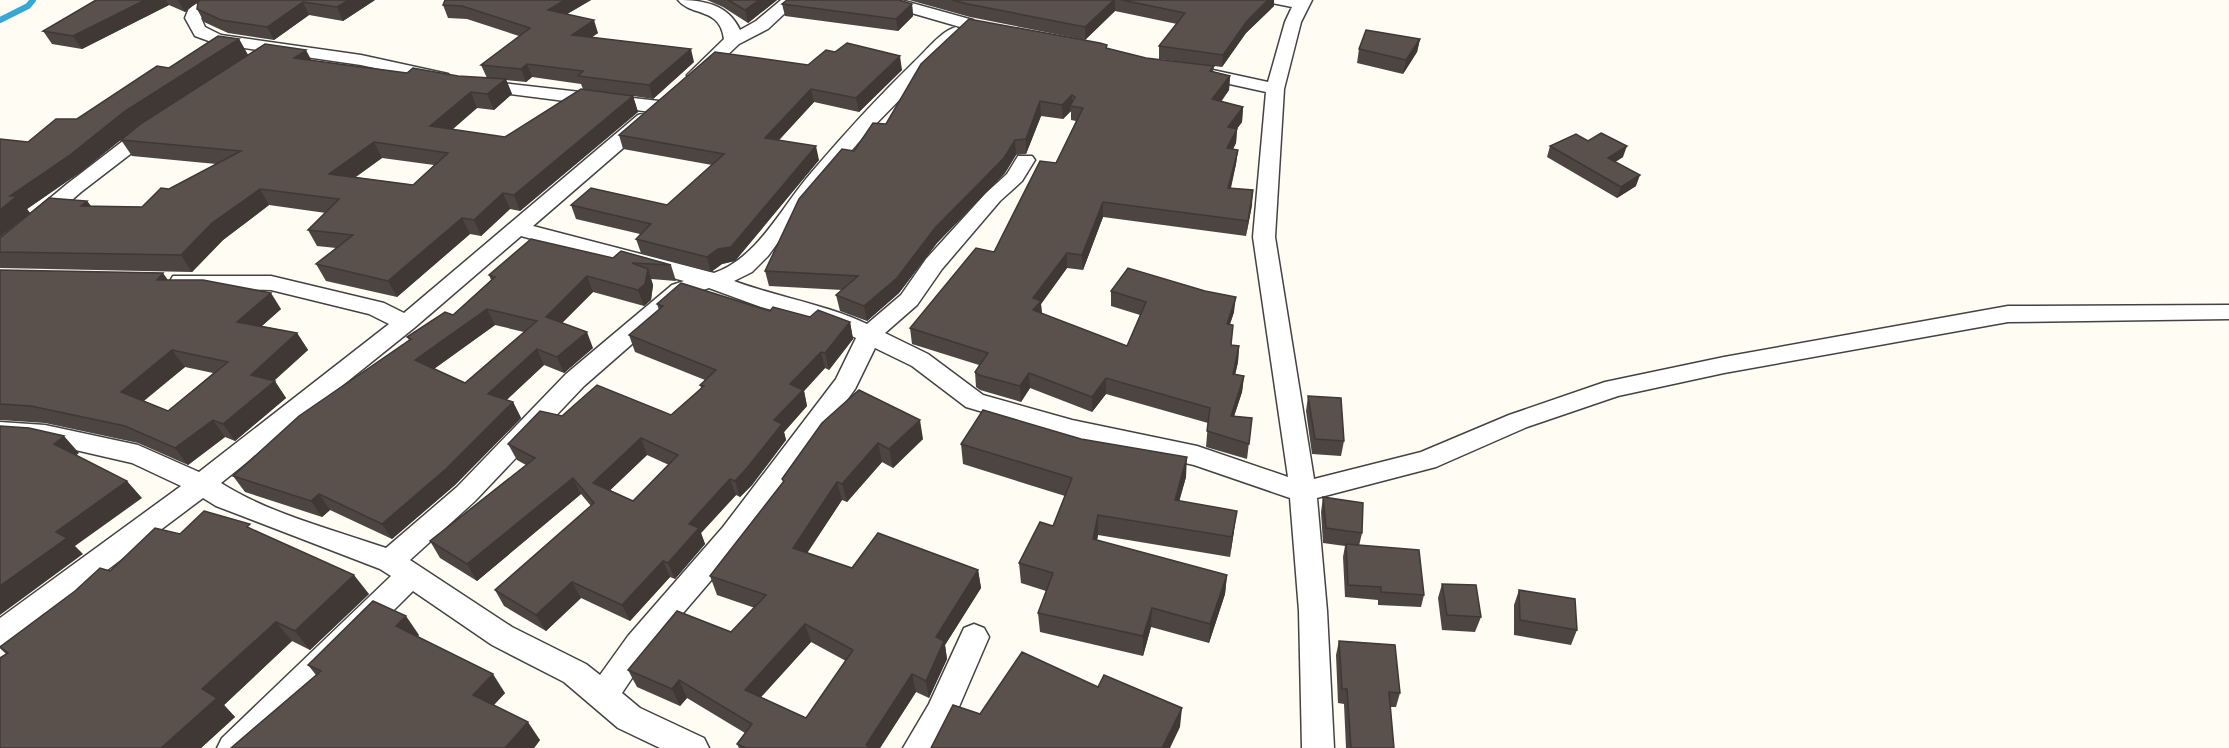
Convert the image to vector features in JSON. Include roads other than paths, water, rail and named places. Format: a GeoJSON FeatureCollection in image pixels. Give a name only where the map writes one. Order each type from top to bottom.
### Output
{"type":"FeatureCollection","features":[{"type":"Feature","properties":{"kind":"street"},"geometry":{"type":"LineString","coordinates":[[214,0],[195,12],[194,24],[198,30],[221,40],[407,67],[465,84],[502,86],[659,107]]}},
{"type":"Feature","properties":{"kind":"street"},"geometry":{"type":"LineString","coordinates":[[0,634],[202,484],[406,323],[679,90],[733,39],[762,26],[791,0]]}},
{"type":"Feature","properties":{"kind":"street"},"geometry":{"type":"LineString","coordinates":[[233,748],[466,494],[575,380],[680,290],[695,283],[711,281],[744,267],[834,157],[918,66],[975,26],[883,0]]}},
{"type":"Feature","properties":{"kind":"street"},"geometry":{"type":"LineString","coordinates":[[690,1],[726,18],[733,28],[733,39]]}},
{"type":"Feature","properties":{"kind":"street"},"geometry":{"type":"LineString","coordinates":[[1294,1],[1293,22],[1275,89],[1264,237],[1303,492],[1312,610],[1318,748]]}},
{"type":"Feature","properties":{"kind":"street"},"geometry":{"type":"LineString","coordinates":[[245,67],[274,48]]}},
{"type":"Feature","properties":{"kind":"street"},"geometry":{"type":"LineString","coordinates":[[1179,70],[1215,73],[1275,89]]}},
{"type":"Feature","properties":{"kind":"street"},"geometry":{"type":"LineString","coordinates":[[0,251],[74,188],[171,115]]}},
{"type":"Feature","properties":{"kind":"street"},"geometry":{"type":"LineString","coordinates":[[603,696],[638,645],[733,535],[846,383],[870,334],[909,300],[934,264],[993,197],[1015,177],[1025,160]]}},
{"type":"Feature","properties":{"kind":"street"},"geometry":{"type":"LineString","coordinates":[[517,228],[711,281],[769,302],[838,320],[920,360],[975,401],[1072,429],[1197,456],[1303,492],[1427,460],[1518,421],[1614,388],[1734,363],[2008,314],[2229,312]]}},
{"type":"Feature","properties":{"kind":"street"},"geometry":{"type":"LineString","coordinates":[[165,280],[271,283],[376,308],[406,323]]}},
{"type":"Feature","properties":{"kind":"street"},"geometry":{"type":"LineString","coordinates":[[0,431],[45,434],[138,455],[202,484],[225,499],[400,568],[502,636],[574,673],[629,718],[693,748]]}},
{"type":"Feature","properties":{"kind":"street"},"geometry":{"type":"LineString","coordinates":[[919,748],[941,712],[974,637]]}},
{"type":"Feature","properties":{"kind":"waterway"},"geometry":{"type":"LineString","coordinates":[[0,20],[28,6],[33,0]]}}]}
